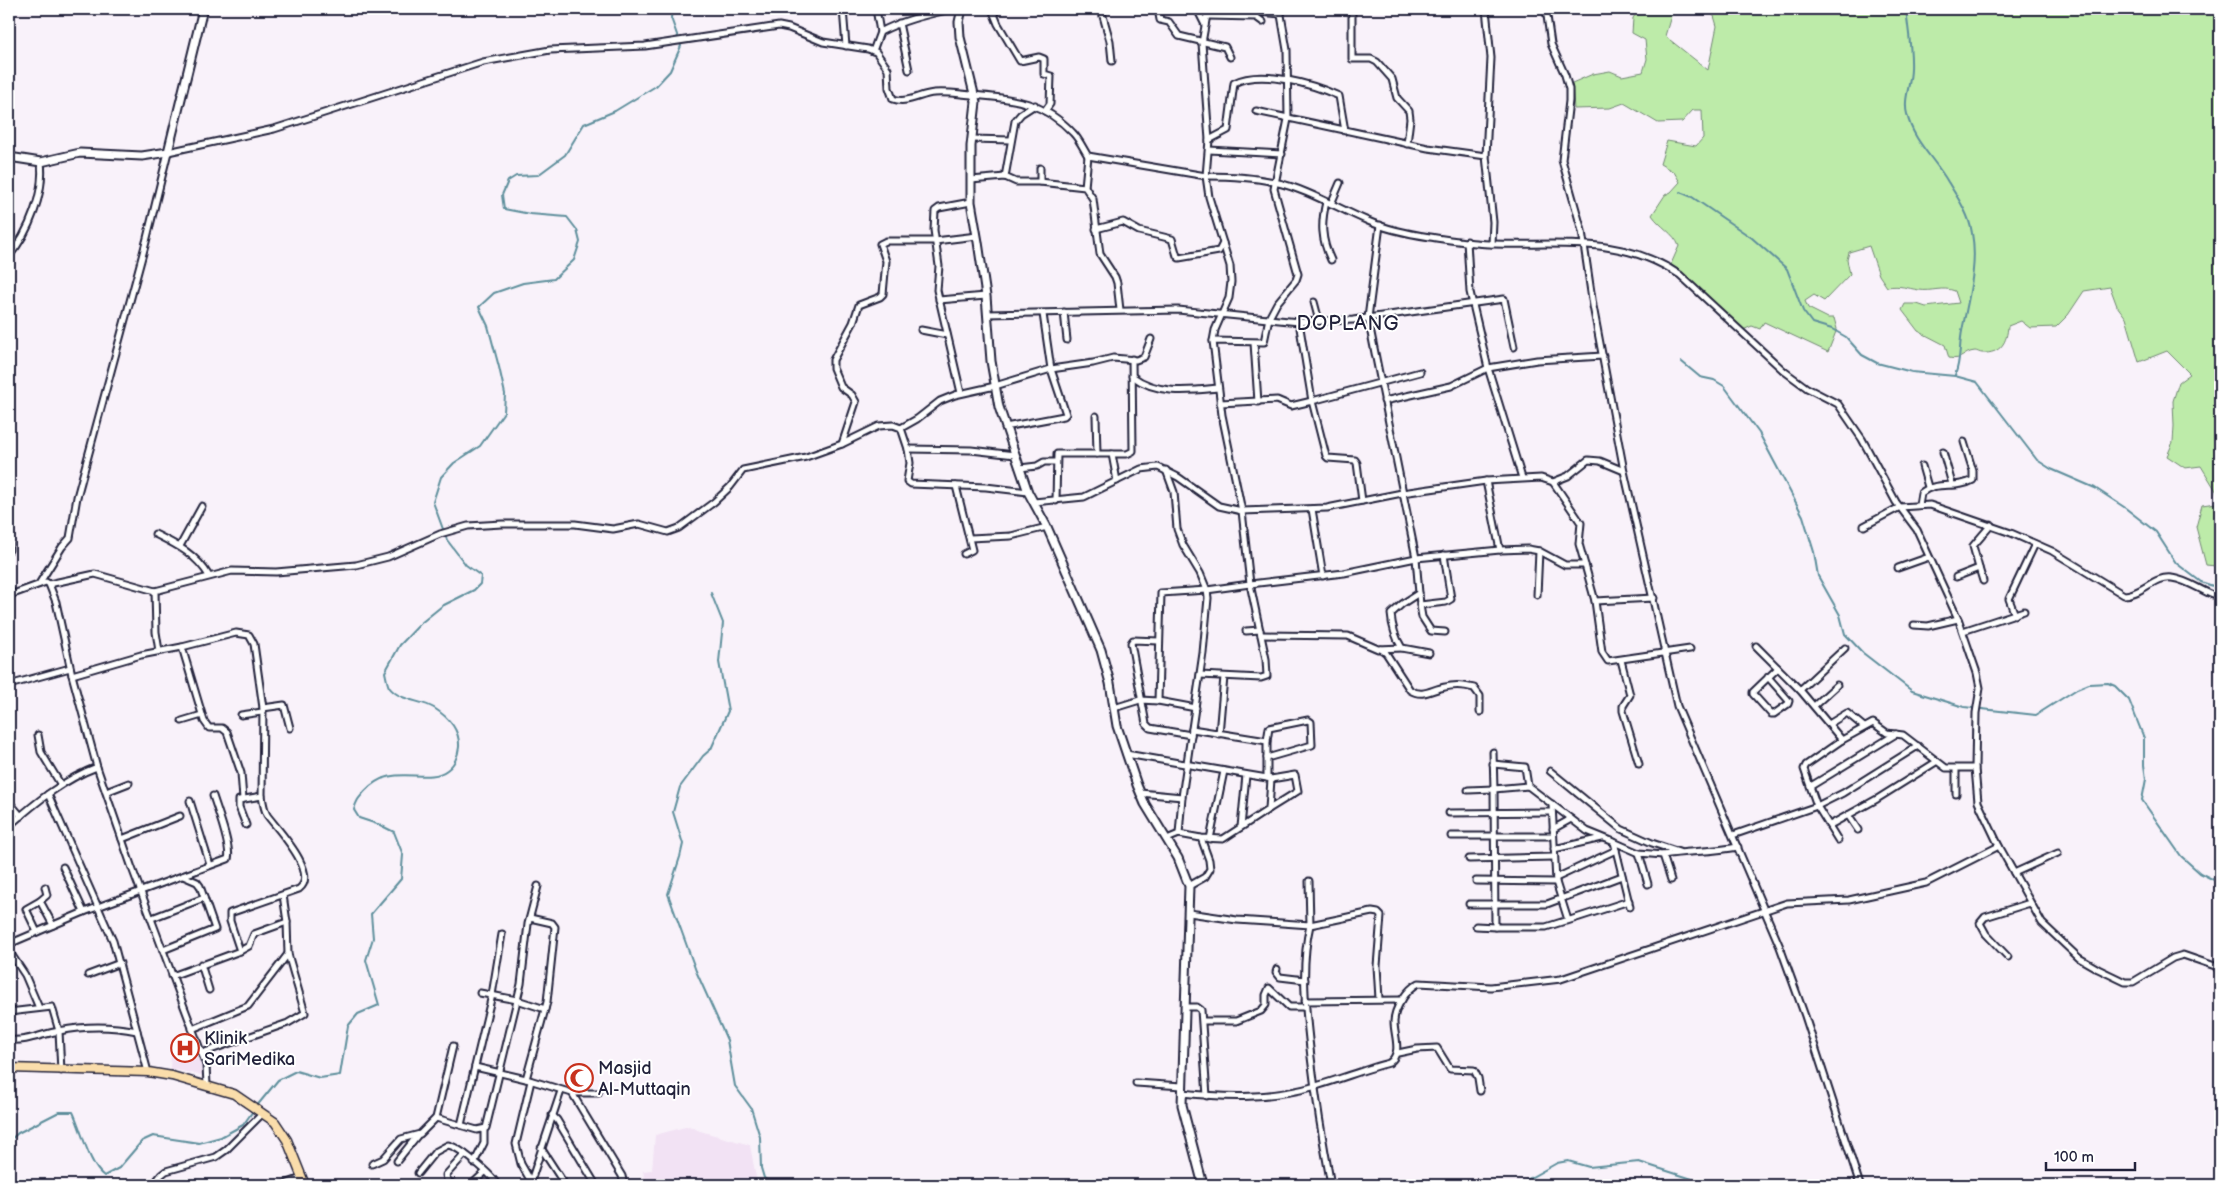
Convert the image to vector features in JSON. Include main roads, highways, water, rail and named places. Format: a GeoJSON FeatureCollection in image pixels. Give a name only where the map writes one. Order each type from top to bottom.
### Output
{"type":"FeatureCollection","features":[{"type":"Feature","properties":{"kind":"main road"},"geometry":{"type":"LineString","coordinates":[[9,1068],[61,1071],[148,1072],[207,1085],[234,1094],[275,1122],[283,1134],[303,1181]]}},
{"type":"Feature","properties":{"kind":"waterway"},"geometry":{"type":"LineString","coordinates":[[256,1107],[278,1080],[296,1071],[320,1078],[340,1075],[348,1026],[358,1014],[379,1005],[366,960],[373,938],[371,914],[401,879],[403,855],[394,832],[359,818],[354,810],[359,798],[375,782],[386,777],[439,774],[447,770],[454,763],[458,754],[459,741],[452,724],[429,705],[404,698],[393,692],[388,685],[385,672],[400,645],[421,623],[442,606],[474,590],[480,584],[481,576],[466,565],[447,540],[433,502],[441,477],[454,463],[480,446],[504,412],[505,394],[499,367],[488,326],[479,307],[494,293],[523,283],[554,279],[574,260],[580,242],[577,230],[567,217],[530,214],[504,209],[502,195],[508,181],[516,176],[538,175],[565,155],[584,124],[615,111],[656,86],[670,71],[681,46],[671,18],[672,9]]}},
{"type":"Feature","properties":{"kind":"waterway"},"geometry":{"type":"LineString","coordinates":[[1906,9],[1911,62],[1911,75],[1906,103],[1907,114],[1914,133],[1963,206],[1974,245],[1973,270],[1955,375]]}},
{"type":"Feature","properties":{"kind":"waterway"},"geometry":{"type":"LineString","coordinates":[[1680,192],[1692,197],[1752,238],[1787,269],[1803,311],[1812,323],[1832,329],[1846,337],[1862,355],[1877,363],[1912,372],[1955,376],[1977,382],[2037,460],[2051,469],[2095,488],[2124,507],[2156,532],[2176,563],[2201,582],[2216,587],[2220,586]]}},
{"type":"Feature","properties":{"kind":"waterway"},"geometry":{"type":"LineString","coordinates":[[1682,362],[1700,377],[1714,380],[1724,386],[1759,433],[1803,516],[1814,552],[1818,576],[1840,615],[1845,634],[1863,653],[1912,691],[1964,707],[2036,715],[2077,689],[2089,684],[2108,683],[2115,686],[2129,700],[2144,738],[2146,779],[2142,800],[2181,856],[2200,873],[2220,883]]}},
{"type":"Feature","properties":{"kind":"waterway"},"geometry":{"type":"LineString","coordinates":[[711,593],[723,623],[719,662],[728,711],[711,749],[703,756],[680,787],[673,812],[683,844],[668,894],[696,971],[727,1040],[735,1086],[751,1108],[760,1137],[761,1168],[764,1178],[772,1185]]}},
{"type":"Feature","properties":{"kind":"waterway"},"geometry":{"type":"LineString","coordinates":[[9,1141],[18,1133],[59,1112],[73,1112],[90,1156],[104,1176],[119,1168],[142,1141],[153,1136],[199,1143],[221,1137],[243,1125],[253,1111]]}},
{"type":"Feature","properties":{"kind":"waterway"},"geometry":{"type":"LineString","coordinates":[[1518,1185],[1557,1163],[1568,1161],[1589,1167],[1639,1162],[1711,1185]]}},
{"type":"Feature","properties":{"kind":"place","name":"Klinik SariMedika"},"geometry":{"type":"Point","coordinates":[185,1048]}},
{"type":"Feature","properties":{"kind":"place","name":"Masjid Al-Muttaqin"},"geometry":{"type":"Point","coordinates":[579,1078]}},
{"type":"Feature","properties":{"kind":"district","name":"DOPLANG"},"geometry":{"type":"Point","coordinates":[1348,324]}}]}
